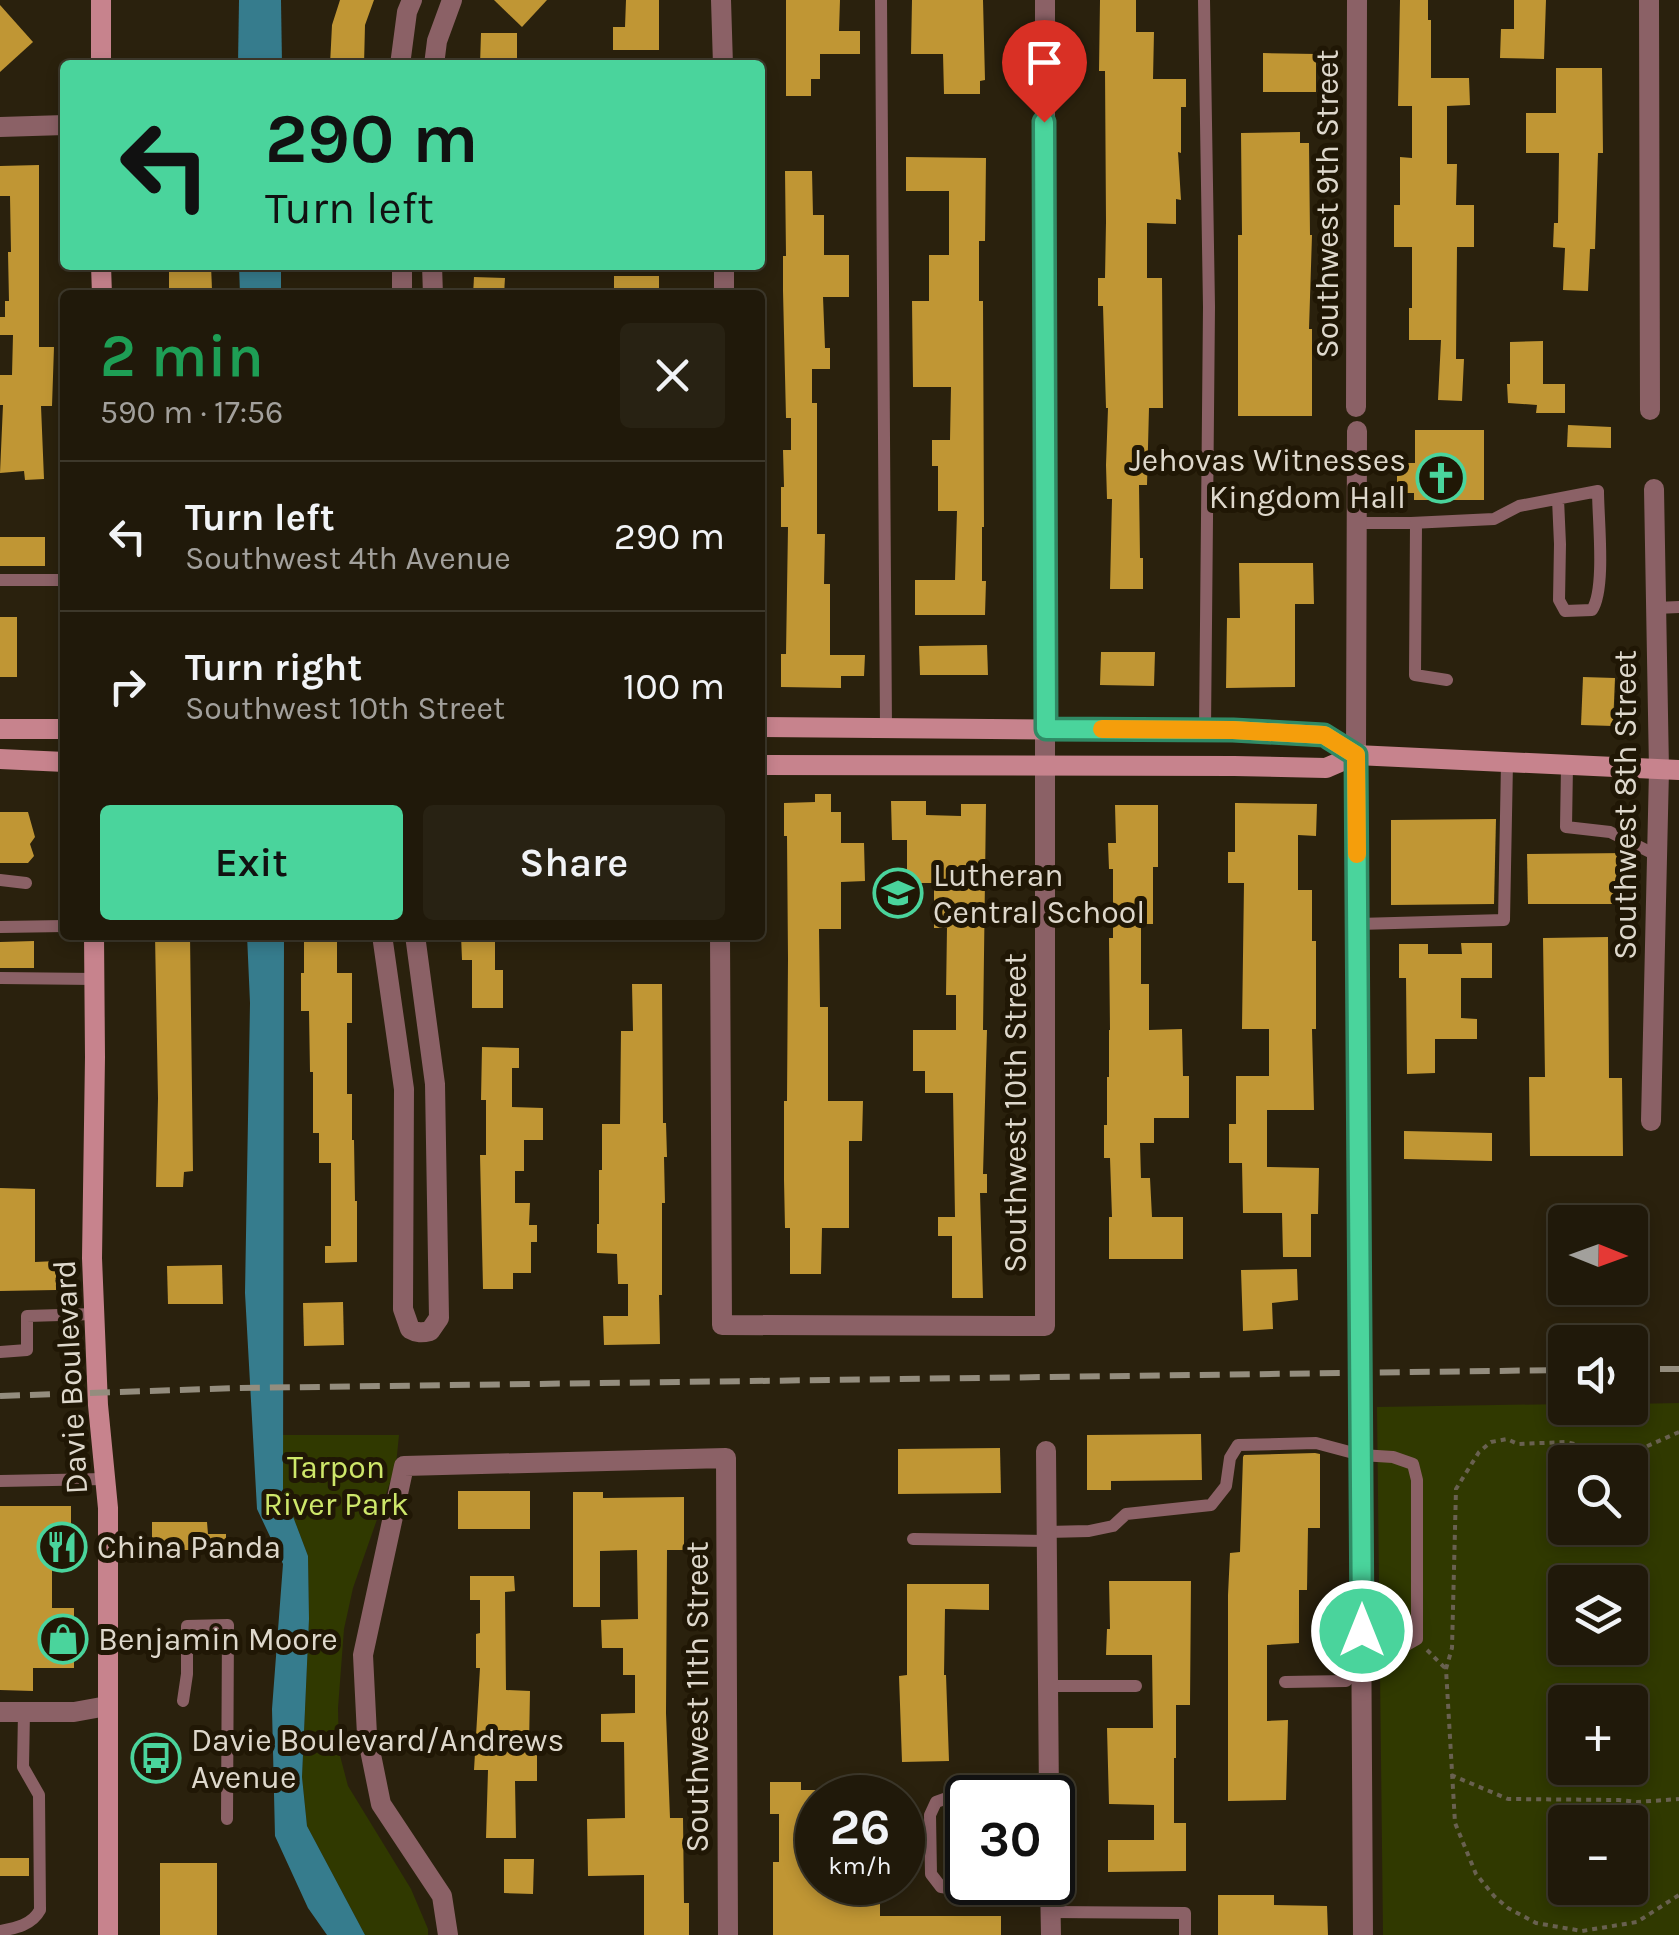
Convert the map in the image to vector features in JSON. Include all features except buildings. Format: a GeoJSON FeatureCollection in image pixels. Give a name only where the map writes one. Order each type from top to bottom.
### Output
{"type":"FeatureCollection","features":[{"type":"Feature","properties":{"kind":"main road"},"geometry":{"type":"LineString","coordinates":[[101,0],[101,60]]}},
{"type":"Feature","properties":{"kind":"main road"},"geometry":{"type":"LineString","coordinates":[[765,726],[1205,730],[1324,735],[1356,755]]}},
{"type":"Feature","properties":{"kind":"main road"},"geometry":{"type":"LineString","coordinates":[[0,729],[60,729]]}},
{"type":"Feature","properties":{"kind":"main road"},"geometry":{"type":"LineString","coordinates":[[765,765],[1326,768],[1356,755],[1669,770]]}},
{"type":"Feature","properties":{"kind":"main road"},"geometry":{"type":"LineString","coordinates":[[0,759],[60,762]]}},
{"type":"Feature","properties":{"kind":"main road","name":"Davie Boulevard"},"geometry":{"type":"LineString","coordinates":[[94,940],[92,1258],[98,1405],[108,1508],[108,1935]]}},
{"type":"Feature","properties":{"kind":"street"},"geometry":{"type":"LineString","coordinates":[[401,60],[412,0]]}},
{"type":"Feature","properties":{"kind":"street"},"geometry":{"type":"LineString","coordinates":[[435,60],[437,41],[452,0]]}},
{"type":"Feature","properties":{"kind":"street"},"geometry":{"type":"LineString","coordinates":[[721,0],[723,60]]}},
{"type":"Feature","properties":{"kind":"street","name":"Southwest 10th Street"},"geometry":{"type":"LineString","coordinates":[[720,940],[722,1325],[1044,1326],[1044,0]]}},
{"type":"Feature","properties":{"kind":"street","name":"Southwest 9th Street"},"geometry":{"type":"LineString","coordinates":[[1356,407],[1357,0]]}},
{"type":"Feature","properties":{"kind":"street"},"geometry":{"type":"LineString","coordinates":[[1649,0],[1650,410]]}},
{"type":"Feature","properties":{"kind":"street"},"geometry":{"type":"LineString","coordinates":[[0,126],[60,125]]}},
{"type":"Feature","properties":{"kind":"street"},"geometry":{"type":"LineString","coordinates":[[1357,431],[1364,1935]]}},
{"type":"Feature","properties":{"kind":"street","name":"Southwest 8th Street"},"geometry":{"type":"LineString","coordinates":[[1651,1121],[1656,855],[1669,770],[1656,608],[1654,489]]}},
{"type":"Feature","properties":{"kind":"street"},"geometry":{"type":"LineString","coordinates":[[383,940],[404,1089],[403,1309],[410,1329],[423,1332],[430,1331],[439,1318],[438,1158],[434,1061],[415,940]]}},
{"type":"Feature","properties":{"kind":"street"},"geometry":{"type":"LineString","coordinates":[[1046,1451],[1049,1775]]}},
{"type":"Feature","properties":{"kind":"street","name":"Southwest 11th Street"},"geometry":{"type":"LineString","coordinates":[[448,1935],[442,1896],[381,1804],[367,1735],[363,1656],[404,1466],[726,1458],[728,1935]]}},
{"type":"Feature","properties":{"kind":"street"},"geometry":{"type":"LineString","coordinates":[[0,1712],[74,1712],[107,1706]]}},
{"type":"Feature","properties":{"kind":"street"},"geometry":{"type":"LineString","coordinates":[[1051,1905],[1051,1935]]}},
{"type":"Feature","properties":{"kind":"lane"},"geometry":{"type":"LineString","coordinates":[[881,0],[886,728]]}},
{"type":"Feature","properties":{"kind":"lane"},"geometry":{"type":"LineString","coordinates":[[1204,0],[1208,307],[1205,730]]}},
{"type":"Feature","properties":{"kind":"lane"},"geometry":{"type":"LineString","coordinates":[[1358,523],[1494,519],[1518,506],[1598,491],[1599,582],[1598,600],[1592,610],[1565,610],[1559,600],[1558,499]]}},
{"type":"Feature","properties":{"kind":"lane"},"geometry":{"type":"LineString","coordinates":[[1416,523],[1415,676],[1447,680]]}},
{"type":"Feature","properties":{"kind":"lane"},"geometry":{"type":"LineString","coordinates":[[0,580],[60,580]]}},
{"type":"Feature","properties":{"kind":"lane"},"geometry":{"type":"LineString","coordinates":[[1656,608],[1679,607]]}},
{"type":"Feature","properties":{"kind":"lane"},"geometry":{"type":"LineString","coordinates":[[1358,924],[1504,920],[1507,763]]}},
{"type":"Feature","properties":{"kind":"lane"},"geometry":{"type":"LineString","coordinates":[[1567,766],[1566,827],[1610,832],[1656,855]]}},
{"type":"Feature","properties":{"kind":"lane"},"geometry":{"type":"LineString","coordinates":[[0,880],[26,883]]}},
{"type":"Feature","properties":{"kind":"lane"},"geometry":{"type":"LineString","coordinates":[[0,927],[60,926]]}},
{"type":"Feature","properties":{"kind":"lane"},"geometry":{"type":"LineString","coordinates":[[0,978],[95,979]]}},
{"type":"Feature","properties":{"kind":"lane"},"geometry":{"type":"LineString","coordinates":[[0,1352],[27,1350],[27,1316],[94,1314]]}},
{"type":"Feature","properties":{"kind":"lane"},"geometry":{"type":"LineString","coordinates":[[913,1540],[1047,1536],[1113,1526],[1126,1514],[1212,1506],[1226,1486],[1230,1458],[1238,1446],[1316,1443],[1414,1464],[1417,1639],[1371,1658],[1346,1681],[1285,1682]]}},
{"type":"Feature","properties":{"kind":"lane"},"geometry":{"type":"LineString","coordinates":[[0,1481],[106,1479]]}},
{"type":"Feature","properties":{"kind":"lane"},"geometry":{"type":"LineString","coordinates":[[183,1701],[187,1626],[228,1625],[227,1820]]}},
{"type":"Feature","properties":{"kind":"lane"},"geometry":{"type":"LineString","coordinates":[[1048,1686],[1136,1686]]}},
{"type":"Feature","properties":{"kind":"lane"},"geometry":{"type":"LineString","coordinates":[[0,1931],[35,1919],[40,1910],[39,1795],[23,1768],[24,1712]]}},
{"type":"Feature","properties":{"kind":"lane"},"geometry":{"type":"LineString","coordinates":[[945,1799],[936,1802],[930,1815],[930,1874],[945,1887]]}},
{"type":"Feature","properties":{"kind":"lane"},"geometry":{"type":"LineString","coordinates":[[1051,1912],[1185,1913],[1185,1935]]}},
{"type":"Feature","properties":{"kind":"path"},"geometry":{"type":"LineString","coordinates":[[1679,1432],[1618,1454],[1566,1442],[1518,1444],[1507,1439],[1492,1442],[1479,1452],[1456,1489],[1452,1648],[1446,1670],[1455,1823],[1476,1874],[1508,1908],[1536,1923],[1582,1931],[1637,1922],[1679,1895]]}},
{"type":"Feature","properties":{"kind":"path"},"geometry":{"type":"LineString","coordinates":[[1417,1639],[1446,1670]]}},
{"type":"Feature","properties":{"kind":"path"},"geometry":{"type":"LineString","coordinates":[[1451,1774],[1508,1800],[1638,1802],[1679,1798]]}},
{"type":"Feature","properties":{"kind":"green space"},"geometry":{"type":"Polygon","coordinates":[[[1679,1403],[1679,1935],[1383,1935],[1377,1407],[1548,1404],[1548,1425],[1648,1425],[1648,1404],[1679,1403]]]}},
{"type":"Feature","properties":{"kind":"green space","name":"Tarpon River Park"},"geometry":{"type":"Polygon","coordinates":[[[283,1435],[399,1435],[396,1465],[353,1588],[344,1629],[339,1752],[348,1786],[411,1889],[428,1935],[365,1935],[307,1826],[302,1777],[308,1556],[283,1490],[283,1435]]]}},
{"type":"Feature","properties":{"kind":"water"},"geometry":{"type":"Polygon","coordinates":[[[239,0],[281,0],[282,60],[238,60],[239,0]]]}},
{"type":"Feature","properties":{"kind":"water"},"geometry":{"type":"Polygon","coordinates":[[[239,270],[281,270],[281,290],[240,290],[239,270]]]}},
{"type":"Feature","properties":{"kind":"water"},"geometry":{"type":"Polygon","coordinates":[[[247,940],[284,940],[283,1490],[308,1556],[302,1777],[307,1826],[365,1935],[327,1935],[308,1908],[275,1836],[272,1709],[283,1564],[257,1509],[245,1293],[250,1003],[247,940]]]}},
{"type":"Feature","properties":{"kind":"railway"},"geometry":{"type":"LineString","coordinates":[[1648,1369],[1679,1369]]}},
{"type":"Feature","properties":{"kind":"railway"},"geometry":{"type":"LineString","coordinates":[[0,1396],[237,1388],[1548,1370]]}},
{"type":"Feature","properties":{"kind":"slow traffic"},"geometry":{"type":"LineString","coordinates":[[1102,729],[1324,735],[1356,755],[1357,854]]}},
{"type":"Feature","properties":{"kind":"place","name":"Jehovas Witnesses Kingdom Hall"},"geometry":{"type":"Point","coordinates":[1441,478]}},
{"type":"Feature","properties":{"kind":"place","name":"Lutheran Central School"},"geometry":{"type":"Point","coordinates":[898,893]}},
{"type":"Feature","properties":{"kind":"place","name":"China Panda"},"geometry":{"type":"Point","coordinates":[62,1547]}},
{"type":"Feature","properties":{"kind":"place","name":"Benjamin Moore"},"geometry":{"type":"Point","coordinates":[63,1639]}},
{"type":"Feature","properties":{"kind":"place","name":"Davie Boulevard/Andrews Avenue"},"geometry":{"type":"Point","coordinates":[156,1758]}},
{"type":"Feature","properties":{"kind":"route"},"geometry":{"type":"LineString","coordinates":[[1044,122],[1046,729],[1233,730],[1324,735],[1356,755],[1362,1631]]}}]}
